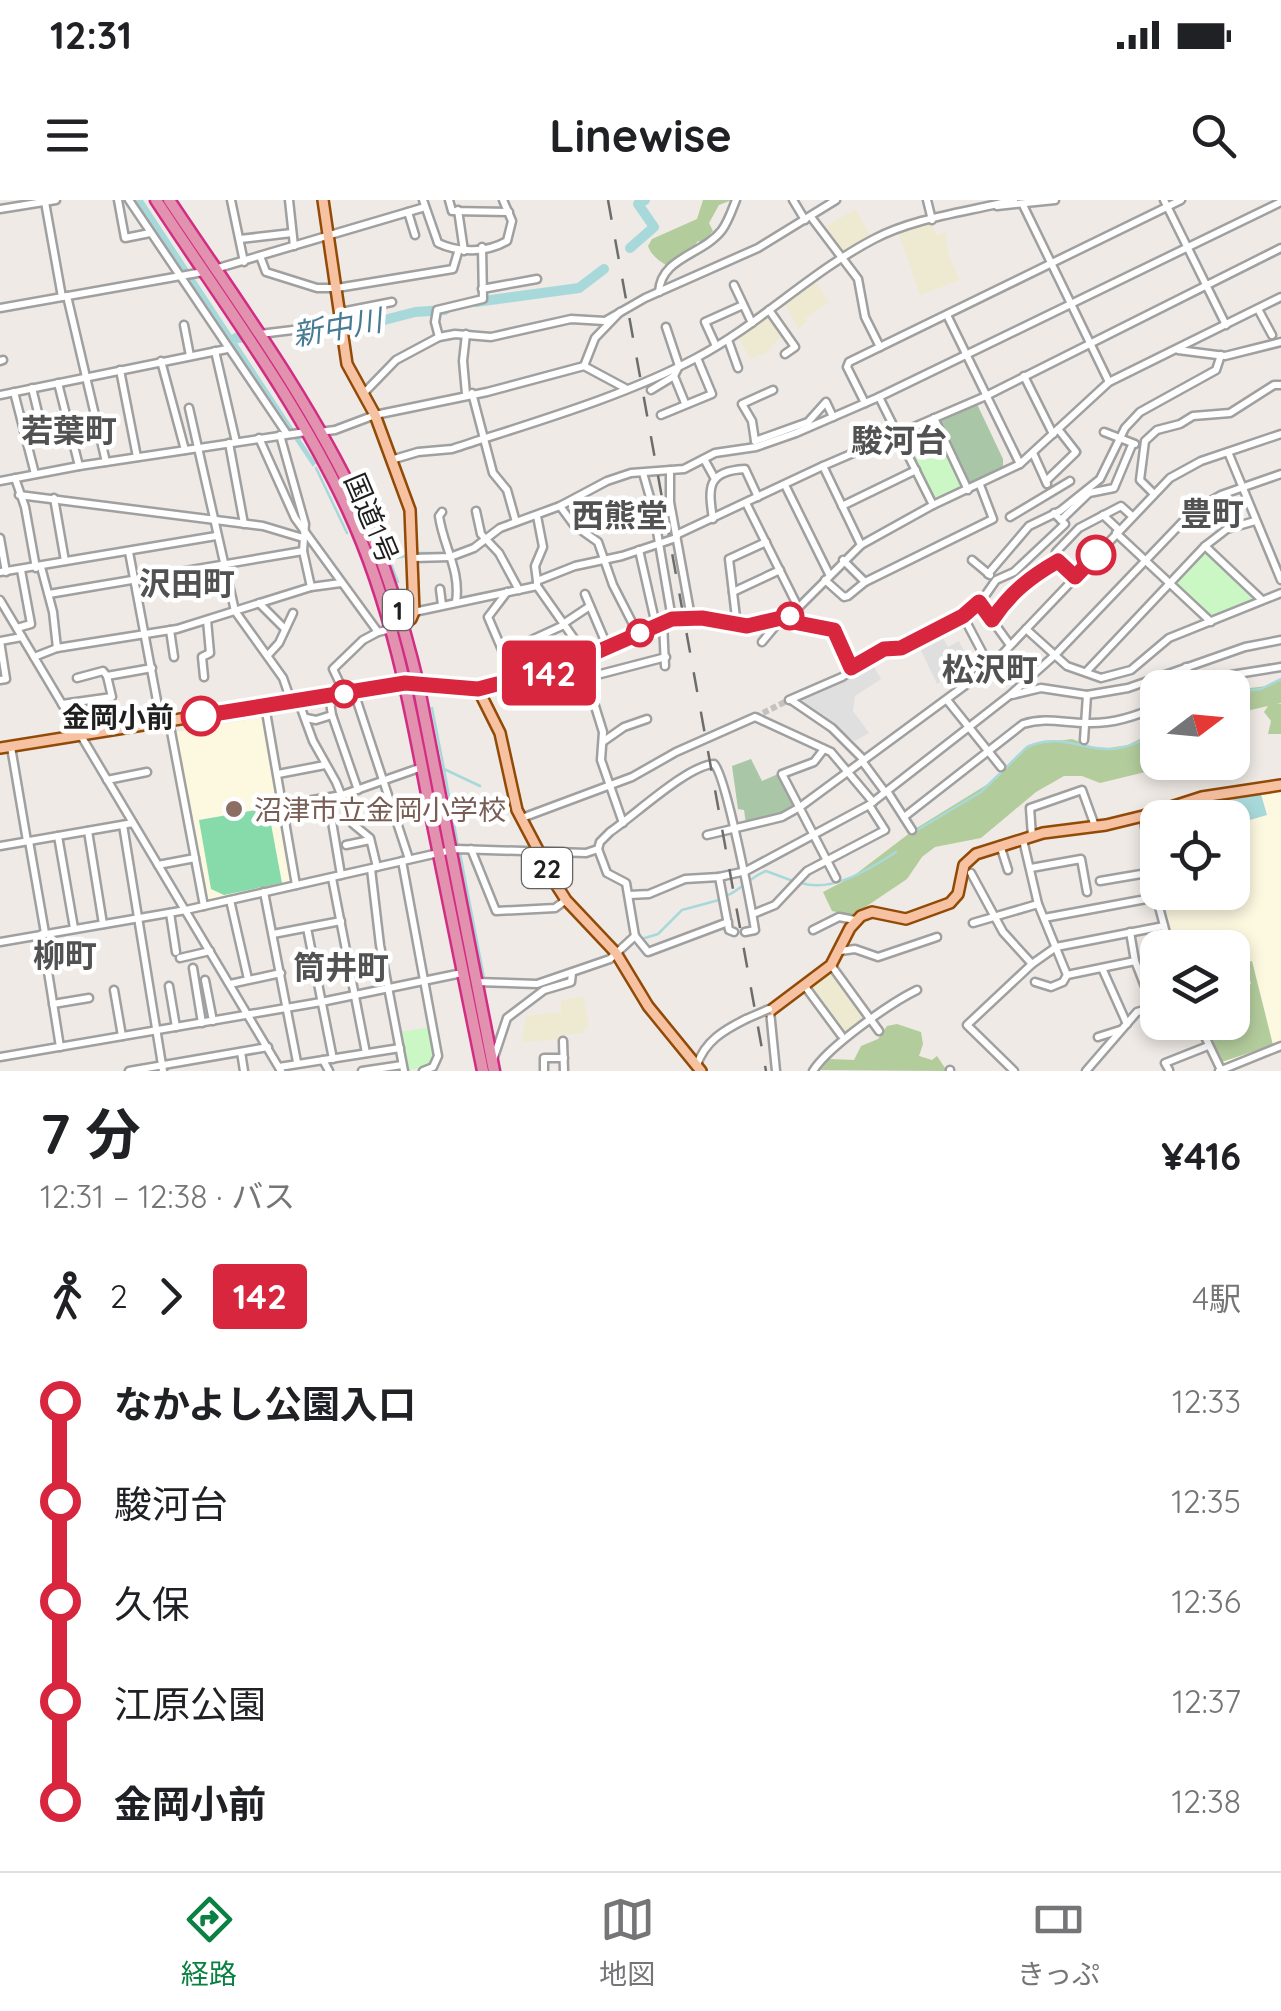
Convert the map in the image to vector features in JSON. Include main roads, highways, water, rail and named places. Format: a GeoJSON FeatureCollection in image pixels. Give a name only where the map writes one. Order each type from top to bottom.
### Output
{"type":"FeatureCollection","features":[{"type":"Feature","properties":{"kind":"highway","name":"国道1号"},"geometry":{"type":"LineString","coordinates":[[156,200],[206,271],[305,432],[348,511],[384,630],[405,683],[493,1067]]}},
{"type":"Feature","properties":{"kind":"highway","name":"国道1号"},"geometry":{"type":"LineString","coordinates":[[170,200],[206,271],[258,334],[320,432],[359,506],[403,624],[418,684],[462,972],[483,1071]]}},
{"type":"Feature","properties":{"kind":"main road"},"geometry":{"type":"LineString","coordinates":[[323,200],[347,364],[375,415],[410,510],[414,612],[403,624],[384,630]]}},
{"type":"Feature","properties":{"kind":"main road"},"geometry":{"type":"LineString","coordinates":[[3,747],[418,684]]}},
{"type":"Feature","properties":{"kind":"main road","name":"22"},"geometry":{"type":"LineString","coordinates":[[418,684],[478,689],[500,733],[520,818],[566,900],[616,953],[648,1006],[698,1068]]}},
{"type":"Feature","properties":{"kind":"main road"},"geometry":{"type":"LineString","coordinates":[[770,1009],[831,965],[855,920],[872,912],[906,919],[946,906],[958,894],[967,861],[1000,845],[1143,816],[1202,797],[1281,785]]}},
{"type":"Feature","properties":{"kind":"water"},"geometry":{"type":"Polygon","coordinates":[[[134,200],[143,200],[316,463],[313,467],[134,200]]]}},
{"type":"Feature","properties":{"kind":"water"},"geometry":{"type":"Polygon","coordinates":[[[1261,794],[1267,815],[1250,820],[1250,800],[1230,800],[1261,794]]]}},
{"type":"Feature","properties":{"kind":"waterway","name":"新中川"},"geometry":{"type":"LineString","coordinates":[[630,248],[654,227],[638,204],[645,200]]}},
{"type":"Feature","properties":{"kind":"waterway","name":"新中川"},"geometry":{"type":"LineString","coordinates":[[476,302],[579,288],[604,269]]}},
{"type":"Feature","properties":{"kind":"waterway","name":"新中川"},"geometry":{"type":"LineString","coordinates":[[335,328],[350,329],[415,312],[445,310]]}},
{"type":"Feature","properties":{"kind":"waterway","name":"新中川"},"geometry":{"type":"LineString","coordinates":[[231,342],[236,338],[268,336]]}},
{"type":"Feature","properties":{"kind":"waterway"},"geometry":{"type":"LineString","coordinates":[[316,468],[347,533]]}},
{"type":"Feature","properties":{"kind":"waterway"},"geometry":{"type":"LineString","coordinates":[[414,553],[444,553],[450,564]]}},
{"type":"Feature","properties":{"kind":"waterway"},"geometry":{"type":"LineString","coordinates":[[398,582],[389,559],[407,556]]}},
{"type":"Feature","properties":{"kind":"waterway"},"geometry":{"type":"LineString","coordinates":[[1250,690],[1281,679]]}},
{"type":"Feature","properties":{"kind":"waterway"},"geometry":{"type":"LineString","coordinates":[[432,708],[444,769],[480,786]]}},
{"type":"Feature","properties":{"kind":"waterway"},"geometry":{"type":"LineString","coordinates":[[914,832],[981,792],[1027,747],[1057,741],[1112,749],[1140,741]]}},
{"type":"Feature","properties":{"kind":"waterway"},"geometry":{"type":"LineString","coordinates":[[444,769],[458,846]]}},
{"type":"Feature","properties":{"kind":"waterway"},"geometry":{"type":"LineString","coordinates":[[801,883],[838,882],[896,852]]}},
{"type":"Feature","properties":{"kind":"waterway"},"geometry":{"type":"LineString","coordinates":[[460,853],[484,978]]}},
{"type":"Feature","properties":{"kind":"waterway"},"geometry":{"type":"LineString","coordinates":[[726,896],[766,871],[793,881]]}},
{"type":"Feature","properties":{"kind":"waterway"},"geometry":{"type":"LineString","coordinates":[[619,954],[635,941],[658,934],[682,910],[719,900]]}},
{"type":"Feature","properties":{"kind":"waterway"},"geometry":{"type":"LineString","coordinates":[[551,983],[604,964]]}},
{"type":"Feature","properties":{"kind":"tunnel"},"geometry":{"type":"LineString","coordinates":[[755,717],[789,700]]}},
{"type":"Feature","properties":{"kind":"railway"},"geometry":{"type":"LineString","coordinates":[[608,200],[766,1071]]}},
{"type":"Feature","properties":{"kind":"place","name":"金岡小前"},"geometry":{"type":"Point","coordinates":[201,716]}},
{"type":"Feature","properties":{"kind":"place","name":"沼津市立金岡小学校"},"geometry":{"type":"Point","coordinates":[234,809]}},
{"type":"Feature","properties":{"kind":"district","name":"若葉町"},"geometry":{"type":"Point","coordinates":[69,430]}},
{"type":"Feature","properties":{"kind":"district","name":"駿河台"},"geometry":{"type":"Point","coordinates":[899,440]}},
{"type":"Feature","properties":{"kind":"district","name":"豊町"},"geometry":{"type":"Point","coordinates":[1212,513]}},
{"type":"Feature","properties":{"kind":"district","name":"西熊堂"},"geometry":{"type":"Point","coordinates":[620,515]}},
{"type":"Feature","properties":{"kind":"district","name":"沢田町"},"geometry":{"type":"Point","coordinates":[187,583]}},
{"type":"Feature","properties":{"kind":"district","name":"松沢町"},"geometry":{"type":"Point","coordinates":[990,669]}},
{"type":"Feature","properties":{"kind":"district","name":"柳町"},"geometry":{"type":"Point","coordinates":[65,955]}},
{"type":"Feature","properties":{"kind":"district","name":"筒井町"},"geometry":{"type":"Point","coordinates":[341,967]}}]}
